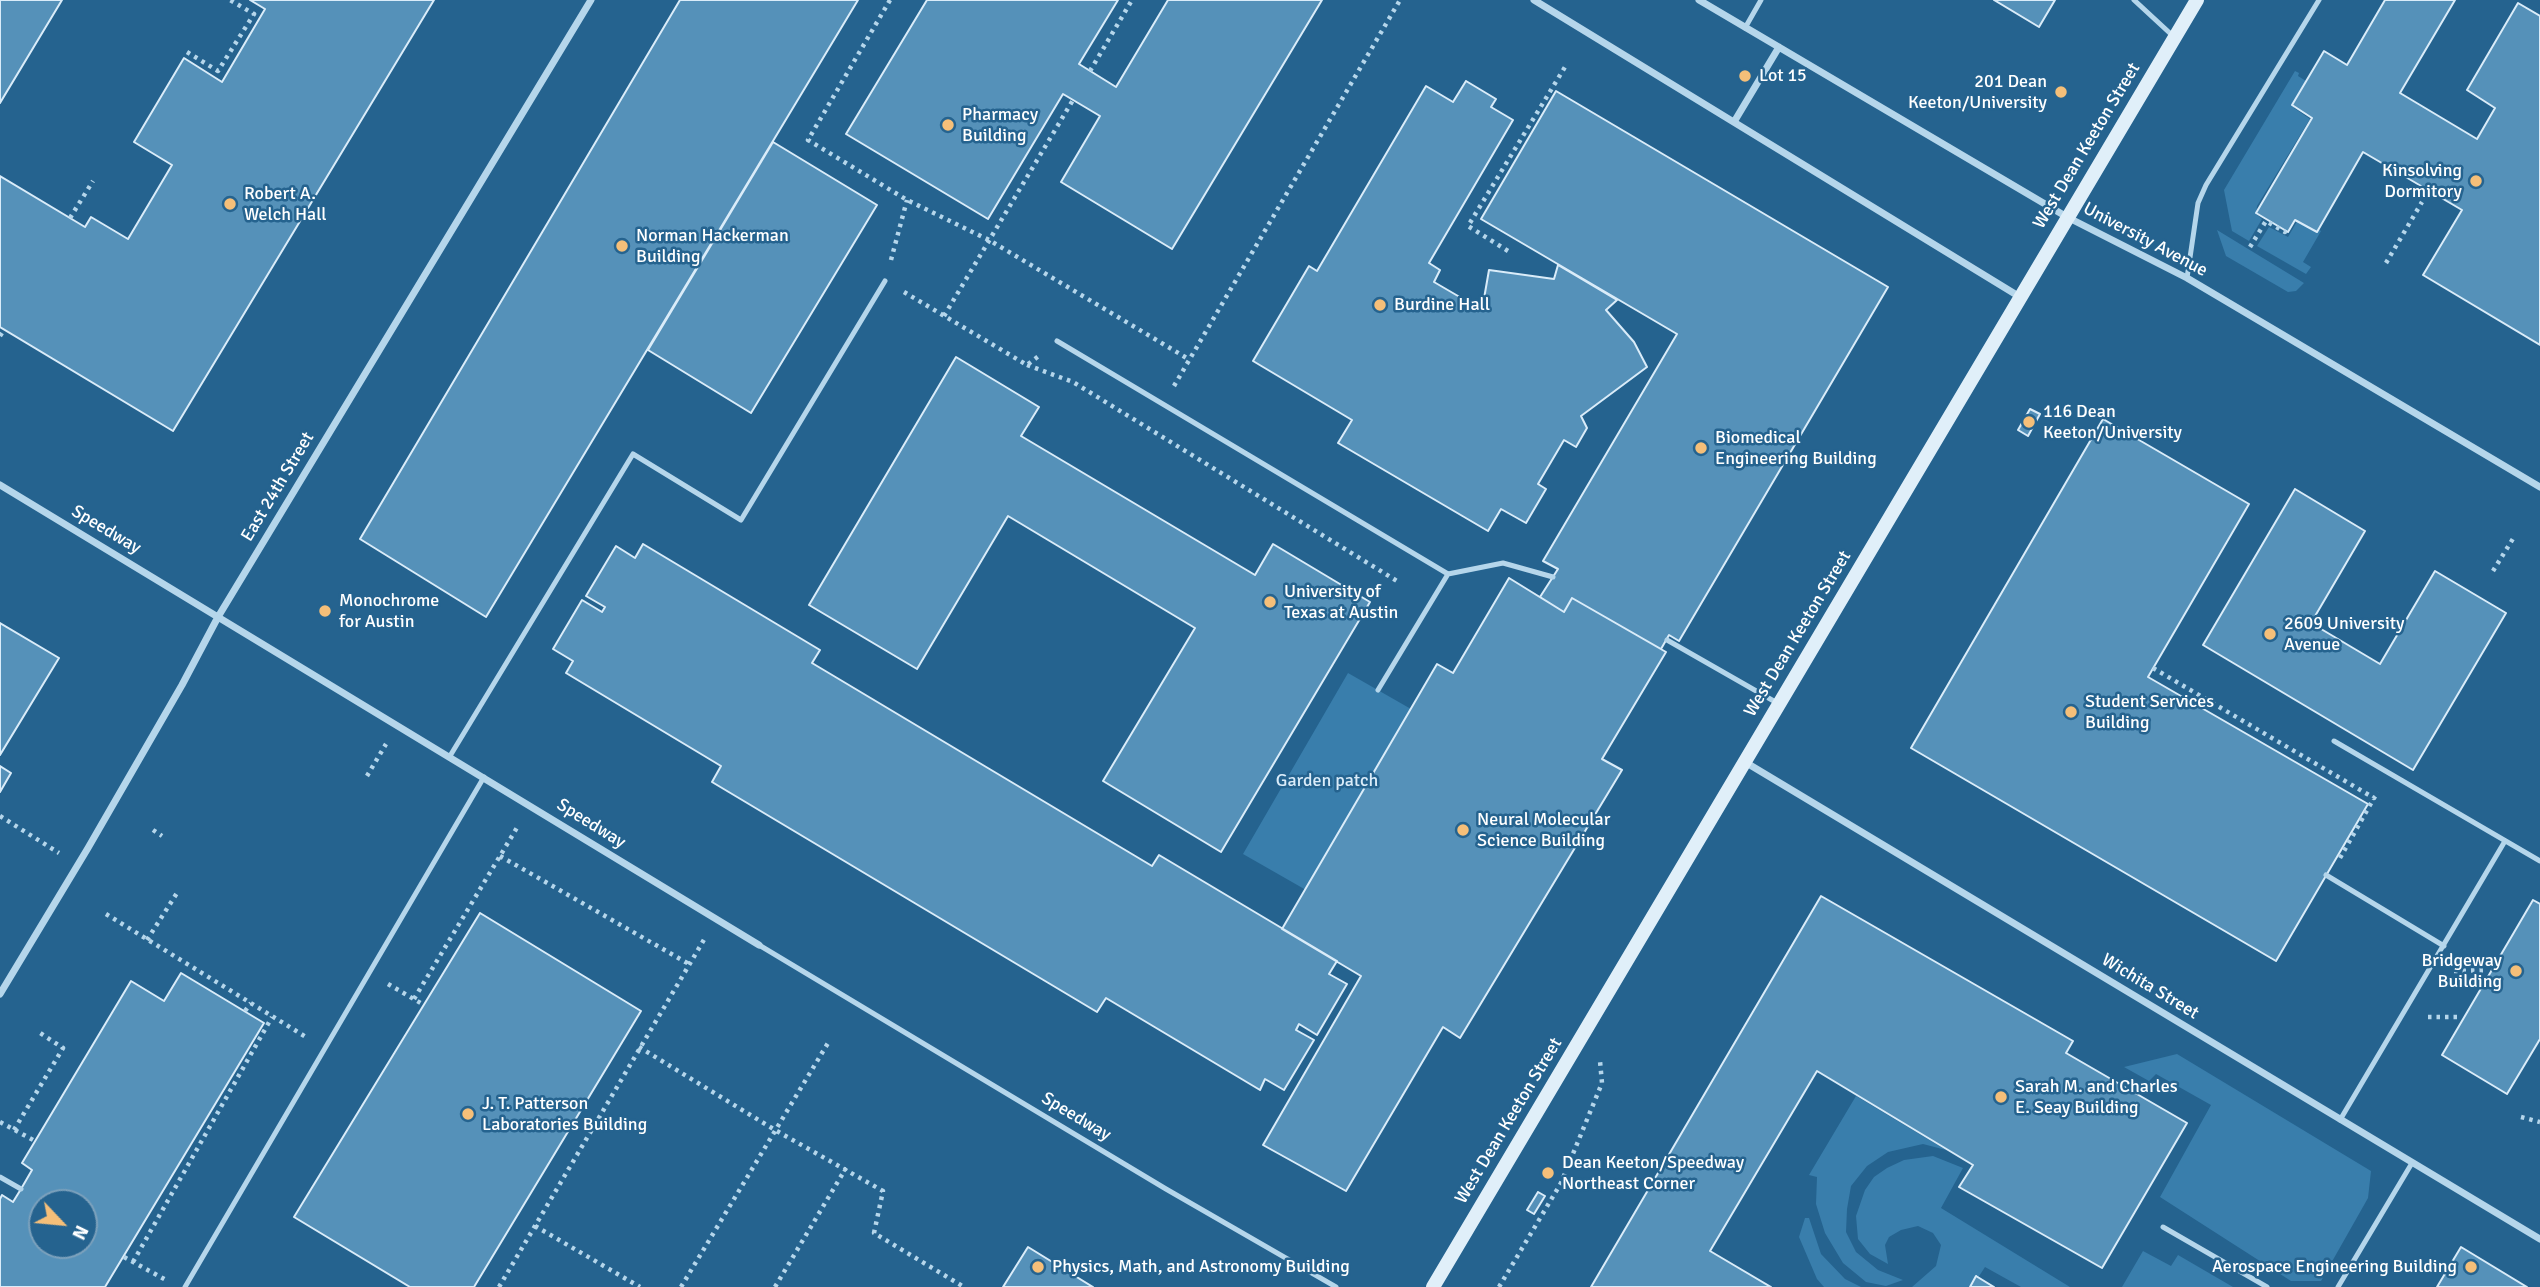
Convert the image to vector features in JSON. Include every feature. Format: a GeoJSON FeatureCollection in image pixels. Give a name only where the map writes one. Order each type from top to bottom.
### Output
{"type":"FeatureCollection","features":[{"type":"Feature","properties":{"kind":"main road","name":"West Dean Keeton Street"},"geometry":{"type":"LineString","coordinates":[[1433,1287],[2197,0]]}},
{"type":"Feature","properties":{"kind":"street","name":"East 24th Street"},"geometry":{"type":"LineString","coordinates":[[0,994],[78,865],[218,617],[591,0]]}},
{"type":"Feature","properties":{"kind":"street"},"geometry":{"type":"LineString","coordinates":[[1534,0],[2020,297]]}},
{"type":"Feature","properties":{"kind":"street","name":"University Avenue"},"geometry":{"type":"LineString","coordinates":[[1699,0],[2067,217],[2187,278],[2540,487]]}},
{"type":"Feature","properties":{"kind":"street"},"geometry":{"type":"LineString","coordinates":[[1734,122],[1779,47]]}},
{"type":"Feature","properties":{"kind":"street","name":"Speedway"},"geometry":{"type":"LineString","coordinates":[[0,485],[760,945]]}},
{"type":"Feature","properties":{"kind":"street","name":"Wichita Street"},"geometry":{"type":"LineString","coordinates":[[1745,762],[2540,1239]]}},
{"type":"Feature","properties":{"kind":"lane"},"geometry":{"type":"LineString","coordinates":[[1745,28],[1761,0]]}},
{"type":"Feature","properties":{"kind":"lane"},"geometry":{"type":"LineString","coordinates":[[2134,0],[2175,38]]}},
{"type":"Feature","properties":{"kind":"lane"},"geometry":{"type":"LineString","coordinates":[[2187,278],[2199,203],[2206,185],[2319,0]]}},
{"type":"Feature","properties":{"kind":"lane"},"geometry":{"type":"LineString","coordinates":[[450,756],[633,454],[741,520],[885,281]]}},
{"type":"Feature","properties":{"kind":"lane"},"geometry":{"type":"LineString","coordinates":[[1057,341],[1448,574],[1503,563],[1553,577]]}},
{"type":"Feature","properties":{"kind":"lane"},"geometry":{"type":"LineString","coordinates":[[1378,690],[1448,574]]}},
{"type":"Feature","properties":{"kind":"lane"},"geometry":{"type":"LineString","coordinates":[[1667,640],[1779,704]]}},
{"type":"Feature","properties":{"kind":"lane"},"geometry":{"type":"LineString","coordinates":[[2334,741],[2540,861]]}},
{"type":"Feature","properties":{"kind":"lane"},"geometry":{"type":"LineString","coordinates":[[185,1287],[484,778]]}},
{"type":"Feature","properties":{"kind":"lane"},"geometry":{"type":"LineString","coordinates":[[2340,1120],[2505,841]]}},
{"type":"Feature","properties":{"kind":"lane"},"geometry":{"type":"LineString","coordinates":[[2326,875],[2444,946]]}},
{"type":"Feature","properties":{"kind":"lane","name":"Speedway"},"geometry":{"type":"LineString","coordinates":[[760,945],[1166,1189],[1336,1287]]}},
{"type":"Feature","properties":{"kind":"lane"},"geometry":{"type":"LineString","coordinates":[[2338,1287],[2412,1163]]}},
{"type":"Feature","properties":{"kind":"lane"},"geometry":{"type":"LineString","coordinates":[[0,1177],[21,1189]]}},
{"type":"Feature","properties":{"kind":"lane"},"geometry":{"type":"LineString","coordinates":[[2163,1227],[2267,1287]]}},
{"type":"Feature","properties":{"kind":"path"},"geometry":{"type":"LineString","coordinates":[[187,52],[218,71],[254,14],[230,0]]}},
{"type":"Feature","properties":{"kind":"path"},"geometry":{"type":"LineString","coordinates":[[890,0],[808,140],[907,200],[989,240],[1190,360]]}},
{"type":"Feature","properties":{"kind":"path"},"geometry":{"type":"LineString","coordinates":[[1090,71],[1132,0]]}},
{"type":"Feature","properties":{"kind":"path"},"geometry":{"type":"LineString","coordinates":[[1163,404],[1400,0]]}},
{"type":"Feature","properties":{"kind":"path"},"geometry":{"type":"LineString","coordinates":[[1508,251],[1468,226],[1565,67]]}},
{"type":"Feature","properties":{"kind":"path"},"geometry":{"type":"LineString","coordinates":[[944,316],[1073,100]]}},
{"type":"Feature","properties":{"kind":"path"},"geometry":{"type":"LineString","coordinates":[[70,218],[93,181]]}},
{"type":"Feature","properties":{"kind":"path"},"geometry":{"type":"LineString","coordinates":[[907,200],[885,281],[1027,365],[1073,382],[1397,580]]}},
{"type":"Feature","properties":{"kind":"path"},"geometry":{"type":"LineString","coordinates":[[2386,262],[2422,202]]}},
{"type":"Feature","properties":{"kind":"path"},"geometry":{"type":"LineString","coordinates":[[2250,247],[2266,221],[2286,231]]}},
{"type":"Feature","properties":{"kind":"path"},"geometry":{"type":"LineString","coordinates":[[0,336],[4,330]]}},
{"type":"Feature","properties":{"kind":"path"},"geometry":{"type":"LineString","coordinates":[[1027,365],[1057,341]]}},
{"type":"Feature","properties":{"kind":"path"},"geometry":{"type":"LineString","coordinates":[[2493,572],[2514,537]]}},
{"type":"Feature","properties":{"kind":"path"},"geometry":{"type":"LineString","coordinates":[[2153,668],[2374,798]]}},
{"type":"Feature","properties":{"kind":"path"},"geometry":{"type":"LineString","coordinates":[[367,776],[397,725]]}},
{"type":"Feature","properties":{"kind":"path"},"geometry":{"type":"LineString","coordinates":[[2342,856],[2389,773]]}},
{"type":"Feature","properties":{"kind":"path"},"geometry":{"type":"LineString","coordinates":[[414,999],[530,805]]}},
{"type":"Feature","properties":{"kind":"path"},"geometry":{"type":"LineString","coordinates":[[0,816],[78,865]]}},
{"type":"Feature","properties":{"kind":"path"},"geometry":{"type":"LineString","coordinates":[[153,830],[162,836]]}},
{"type":"Feature","properties":{"kind":"path"},"geometry":{"type":"LineString","coordinates":[[500,856],[689,964]]}},
{"type":"Feature","properties":{"kind":"path"},"geometry":{"type":"LineString","coordinates":[[147,940],[177,893]]}},
{"type":"Feature","properties":{"kind":"path"},"geometry":{"type":"LineString","coordinates":[[106,914],[302,1035]]}},
{"type":"Feature","properties":{"kind":"path"},"geometry":{"type":"LineString","coordinates":[[499,1287],[717,919]]}},
{"type":"Feature","properties":{"kind":"path"},"geometry":{"type":"LineString","coordinates":[[370,973],[424,1005]]}},
{"type":"Feature","properties":{"kind":"path"},"geometry":{"type":"LineString","coordinates":[[245,1012],[251,1003]]}},
{"type":"Feature","properties":{"kind":"path"},"geometry":{"type":"LineString","coordinates":[[1499,1287],[1561,1183],[1602,1083],[1596,1013]]}},
{"type":"Feature","properties":{"kind":"path"},"geometry":{"type":"LineString","coordinates":[[132,1262],[272,1017]]}},
{"type":"Feature","properties":{"kind":"path"},"geometry":{"type":"LineString","coordinates":[[2402,1017],[2462,1017]]}},
{"type":"Feature","properties":{"kind":"path"},"geometry":{"type":"LineString","coordinates":[[14,1129],[63,1048],[37,1031]]}},
{"type":"Feature","properties":{"kind":"path"},"geometry":{"type":"LineString","coordinates":[[681,1287],[828,1043]]}},
{"type":"Feature","properties":{"kind":"path"},"geometry":{"type":"LineString","coordinates":[[639,1047],[775,1130],[883,1191],[874,1233],[964,1287]]}},
{"type":"Feature","properties":{"kind":"path"},"geometry":{"type":"LineString","coordinates":[[2521,1117],[2540,1122]]}},
{"type":"Feature","properties":{"kind":"path"},"geometry":{"type":"LineString","coordinates":[[0,1122],[35,1141]]}},
{"type":"Feature","properties":{"kind":"path"},"geometry":{"type":"LineString","coordinates":[[775,1287],[846,1168]]}},
{"type":"Feature","properties":{"kind":"path"},"geometry":{"type":"LineString","coordinates":[[535,1226],[640,1287]]}},
{"type":"Feature","properties":{"kind":"path"},"geometry":{"type":"LineString","coordinates":[[124,1257],[168,1281]]}},
{"type":"Feature","properties":{"kind":"green space"},"geometry":{"type":"Polygon","coordinates":[[[2295,71],[2306,81],[2294,102],[2294,108],[2310,119],[2257,206],[2256,214],[2262,219],[2249,241],[2232,231],[2224,190],[2295,71]]]}},
{"type":"Feature","properties":{"kind":"green space"},"geometry":{"type":"Polygon","coordinates":[[[2299,218],[2321,231],[2303,262],[2311,267],[2306,274],[2257,246],[2269,227],[2288,237],[2299,218]]]}},
{"type":"Feature","properties":{"kind":"green space"},"geometry":{"type":"Polygon","coordinates":[[[2217,230],[2304,283],[2296,291],[2288,292],[2226,256],[2217,230]]]}},
{"type":"Feature","properties":{"kind":"green space","name":"Garden patch"},"geometry":{"type":"Polygon","coordinates":[[[1348,673],[1411,709],[1306,890],[1243,854],[1348,673]]]}},
{"type":"Feature","properties":{"kind":"green space"},"geometry":{"type":"Polygon","coordinates":[[[2177,1054],[2371,1171],[2368,1198],[2321,1281],[2291,1281],[2160,1197],[2211,1105],[2156,1074],[2149,1081],[2124,1067],[2177,1054]]]}},
{"type":"Feature","properties":{"kind":"green space"},"geometry":{"type":"Polygon","coordinates":[[[1856,1096],[1946,1150],[1923,1144],[1888,1152],[1867,1166],[1851,1186],[1846,1232],[1856,1252],[1878,1270],[1903,1280],[1886,1286],[1866,1282],[1843,1263],[1825,1233],[1816,1204],[1817,1177],[1809,1175],[1856,1096]]]}},
{"type":"Feature","properties":{"kind":"green space"},"geometry":{"type":"Polygon","coordinates":[[[1933,1156],[1963,1168],[1941,1208],[2070,1287],[2021,1287],[1985,1267],[1972,1287],[1912,1287],[1936,1266],[1941,1245],[1933,1233],[1918,1226],[1901,1230],[1889,1237],[1885,1245],[1888,1264],[1870,1254],[1858,1239],[1856,1216],[1865,1190],[1874,1177],[1887,1168],[1904,1160],[1933,1156]]]}},
{"type":"Feature","properties":{"kind":"green space"},"geometry":{"type":"Polygon","coordinates":[[[1805,1218],[1809,1218],[1821,1254],[1845,1279],[1861,1287],[1824,1287],[1817,1279],[1799,1237],[1805,1218]]]}},
{"type":"Feature","properties":{"kind":"green space"},"geometry":{"type":"Polygon","coordinates":[[[2143,1251],[2171,1266],[2178,1255],[2233,1287],[2122,1287],[2143,1251]]]}},
{"type":"Feature","properties":{"kind":"building"},"geometry":{"type":"Polygon","coordinates":[[[0,0],[62,0],[0,103],[0,0]]]}},
{"type":"Feature","properties":{"kind":"building","name":"Robert A. Welch Hall"},"geometry":{"type":"Polygon","coordinates":[[[250,0],[434,0],[173,431],[0,327],[0,176],[85,227],[91,217],[128,239],[172,165],[134,142],[184,58],[222,82],[265,9],[250,0]]]}},
{"type":"Feature","properties":{"kind":"building","name":"Norman Hackerman Building"},"geometry":{"type":"Polygon","coordinates":[[[680,0],[858,0],[486,617],[360,539],[680,0]]]}},
{"type":"Feature","properties":{"kind":"building","name":"Pharmacy Building"},"geometry":{"type":"Polygon","coordinates":[[[927,0],[1118,0],[1079,64],[1116,87],[1168,0],[1322,0],[1172,249],[1061,182],[1100,116],[1063,94],[988,219],[846,134],[927,0]]]}},
{"type":"Feature","properties":{"kind":"building"},"geometry":{"type":"Polygon","coordinates":[[[1994,0],[2055,0],[2039,27],[1994,0]]]}},
{"type":"Feature","properties":{"kind":"building","name":"Kinsolving Dormitory"},"geometry":{"type":"Polygon","coordinates":[[[2385,0],[2455,0],[2400,93],[2477,139],[2495,108],[2467,90],[2518,3],[2540,16],[2540,345],[2423,275],[2462,210],[2363,152],[2317,232],[2295,220],[2288,232],[2256,213],[2312,118],[2292,105],[2324,51],[2347,65],[2385,0]]]}},
{"type":"Feature","properties":{"kind":"building","name":"Burdine Hall"},"geometry":{"type":"Polygon","coordinates":[[[1466,81],[1496,99],[1491,107],[1513,120],[1429,263],[1440,270],[1434,282],[1482,310],[1489,270],[1554,279],[1558,265],[1617,300],[1606,310],[1634,342],[1647,367],[1581,416],[1587,428],[1576,447],[1564,440],[1538,484],[1546,489],[1526,523],[1501,509],[1488,531],[1338,443],[1352,420],[1253,361],[1309,266],[1317,271],[1426,86],[1453,102],[1466,81]]]}},
{"type":"Feature","properties":{"kind":"building","name":"Biomedical Engineering Building"},"geometry":{"type":"Polygon","coordinates":[[[1556,91],[1888,287],[1679,641],[1669,635],[1661,649],[1572,598],[1564,612],[1540,597],[1558,569],[1543,561],[1677,334],[1481,219],[1556,91]]]}},
{"type":"Feature","properties":{"kind":"building"},"geometry":{"type":"Polygon","coordinates":[[[773,142],[877,205],[751,413],[648,350],[773,142]]]}},
{"type":"Feature","properties":{"kind":"building"},"geometry":{"type":"Polygon","coordinates":[[[956,357],[1039,407],[1021,436],[1255,575],[1273,544],[1370,602],[1221,852],[1103,781],[1195,628],[1008,516],[917,669],[809,605],[956,357]]]}},
{"type":"Feature","properties":{"kind":"building"},"geometry":{"type":"Polygon","coordinates":[[[2030,409],[2040,414],[2028,436],[2018,430],[2030,409]]]}},
{"type":"Feature","properties":{"kind":"building","name":"Student Services Building"},"geometry":{"type":"Polygon","coordinates":[[[2103,419],[2249,504],[2148,677],[2368,804],[2276,961],[1911,748],[2103,419]]]}},
{"type":"Feature","properties":{"kind":"building","name":"2609 University Avenue"},"geometry":{"type":"Polygon","coordinates":[[[2295,489],[2365,531],[2311,623],[2380,664],[2435,571],[2506,613],[2413,770],[2203,645],[2295,489]]]}},
{"type":"Feature","properties":{"kind":"building"},"geometry":{"type":"Polygon","coordinates":[[[643,544],[820,650],[812,663],[1152,866],[1159,855],[1337,961],[1329,974],[1347,984],[1317,1035],[1299,1024],[1296,1030],[1314,1040],[1284,1090],[1265,1079],[1260,1090],[1106,998],[1097,1012],[712,782],[721,766],[566,673],[573,661],[553,649],[582,600],[602,612],[605,607],[586,596],[616,546],[635,558],[643,544]]]}},
{"type":"Feature","properties":{"kind":"building","name":"Neural Molecular Science Building"},"geometry":{"type":"Polygon","coordinates":[[[1509,578],[1564,612],[1572,598],[1666,652],[1602,759],[1622,770],[1460,1038],[1443,1027],[1346,1191],[1263,1145],[1361,976],[1282,929],[1437,664],[1453,673],[1509,578]]]}},
{"type":"Feature","properties":{"kind":"building"},"geometry":{"type":"Polygon","coordinates":[[[0,623],[59,658],[0,755],[0,623]]]}},
{"type":"Feature","properties":{"kind":"building"},"geometry":{"type":"Polygon","coordinates":[[[0,766],[11,773],[0,792],[0,766]]]}},
{"type":"Feature","properties":{"kind":"building","name":"Sarah M. and Charles E. Seay Building"},"geometry":{"type":"Polygon","coordinates":[[[1821,896],[2073,1041],[2066,1053],[2187,1123],[2102,1268],[1959,1187],[1973,1165],[1817,1071],[1710,1251],[1771,1287],[1591,1287],[1821,896]]]}},
{"type":"Feature","properties":{"kind":"building","name":"Bridgeway Building"},"geometry":{"type":"Polygon","coordinates":[[[2533,900],[2540,904],[2540,1039],[2507,1094],[2442,1055],[2533,900]]]}},
{"type":"Feature","properties":{"kind":"building","name":"J. T. Patterson Laboratories Building"},"geometry":{"type":"Polygon","coordinates":[[[480,913],[641,1011],[474,1287],[410,1287],[294,1217],[480,913]]]}},
{"type":"Feature","properties":{"kind":"building"},"geometry":{"type":"Polygon","coordinates":[[[181,973],[264,1023],[105,1287],[0,1287],[0,1199],[2,1195],[13,1202],[21,1189],[32,1170],[22,1163],[131,981],[164,1001],[181,973]]]}},
{"type":"Feature","properties":{"kind":"building"},"geometry":{"type":"Polygon","coordinates":[[[1538,1192],[1545,1196],[1534,1214],[1527,1210],[1538,1192]]]}},
{"type":"Feature","properties":{"kind":"building","name":"Physics, Math, and Astronomy Building"},"geometry":{"type":"Polygon","coordinates":[[[1028,1247],[1093,1287],[1003,1287],[1028,1247]]]}},
{"type":"Feature","properties":{"kind":"building","name":"Aerospace Engineering Building"},"geometry":{"type":"Polygon","coordinates":[[[2461,1247],[2527,1287],[2437,1287],[2461,1247]]]}},
{"type":"Feature","properties":{"kind":"building"},"geometry":{"type":"Polygon","coordinates":[[[1976,1276],[1994,1287],[1970,1287],[1976,1276]]]}},
{"type":"Feature","properties":{"kind":"place","name":"Lot 15"},"geometry":{"type":"Point","coordinates":[1745,76]}},
{"type":"Feature","properties":{"kind":"place","name":"201 Dean Keeton/University"},"geometry":{"type":"Point","coordinates":[2061,92]}},
{"type":"Feature","properties":{"kind":"place","name":"Pharmacy Building"},"geometry":{"type":"Point","coordinates":[948,125]}},
{"type":"Feature","properties":{"kind":"place","name":"Kinsolving Dormitory"},"geometry":{"type":"Point","coordinates":[2476,181]}},
{"type":"Feature","properties":{"kind":"place","name":"Robert A. Welch Hall"},"geometry":{"type":"Point","coordinates":[230,204]}},
{"type":"Feature","properties":{"kind":"place","name":"Norman Hackerman Building"},"geometry":{"type":"Point","coordinates":[622,246]}},
{"type":"Feature","properties":{"kind":"place","name":"Burdine Hall"},"geometry":{"type":"Point","coordinates":[1380,305]}},
{"type":"Feature","properties":{"kind":"place","name":"116 Dean Keeton/University"},"geometry":{"type":"Point","coordinates":[2029,422]}},
{"type":"Feature","properties":{"kind":"place","name":"Biomedical Engineering Building"},"geometry":{"type":"Point","coordinates":[1701,448]}},
{"type":"Feature","properties":{"kind":"place","name":"University of Texas at Austin"},"geometry":{"type":"Point","coordinates":[1270,602]}},
{"type":"Feature","properties":{"kind":"place","name":"Monochrome for Austin"},"geometry":{"type":"Point","coordinates":[325,611]}},
{"type":"Feature","properties":{"kind":"place","name":"2609 University Avenue"},"geometry":{"type":"Point","coordinates":[2270,634]}},
{"type":"Feature","properties":{"kind":"place","name":"Student Services Building"},"geometry":{"type":"Point","coordinates":[2071,712]}},
{"type":"Feature","properties":{"kind":"place","name":"Neural Molecular Science Building"},"geometry":{"type":"Point","coordinates":[1463,830]}},
{"type":"Feature","properties":{"kind":"place","name":"Bridgeway Building"},"geometry":{"type":"Point","coordinates":[2516,971]}},
{"type":"Feature","properties":{"kind":"place","name":"Sarah M. and Charles E. Seay Building"},"geometry":{"type":"Point","coordinates":[2001,1097]}},
{"type":"Feature","properties":{"kind":"place","name":"J. T. Patterson Laboratories Building"},"geometry":{"type":"Point","coordinates":[468,1114]}},
{"type":"Feature","properties":{"kind":"place","name":"Dean Keeton/Speedway Northeast Corner"},"geometry":{"type":"Point","coordinates":[1548,1173]}},
{"type":"Feature","properties":{"kind":"place","name":"Physics, Math, and Astronomy Building"},"geometry":{"type":"Point","coordinates":[1038,1267]}},
{"type":"Feature","properties":{"kind":"place","name":"Aerospace Engineering Building"},"geometry":{"type":"Point","coordinates":[2471,1267]}}]}
